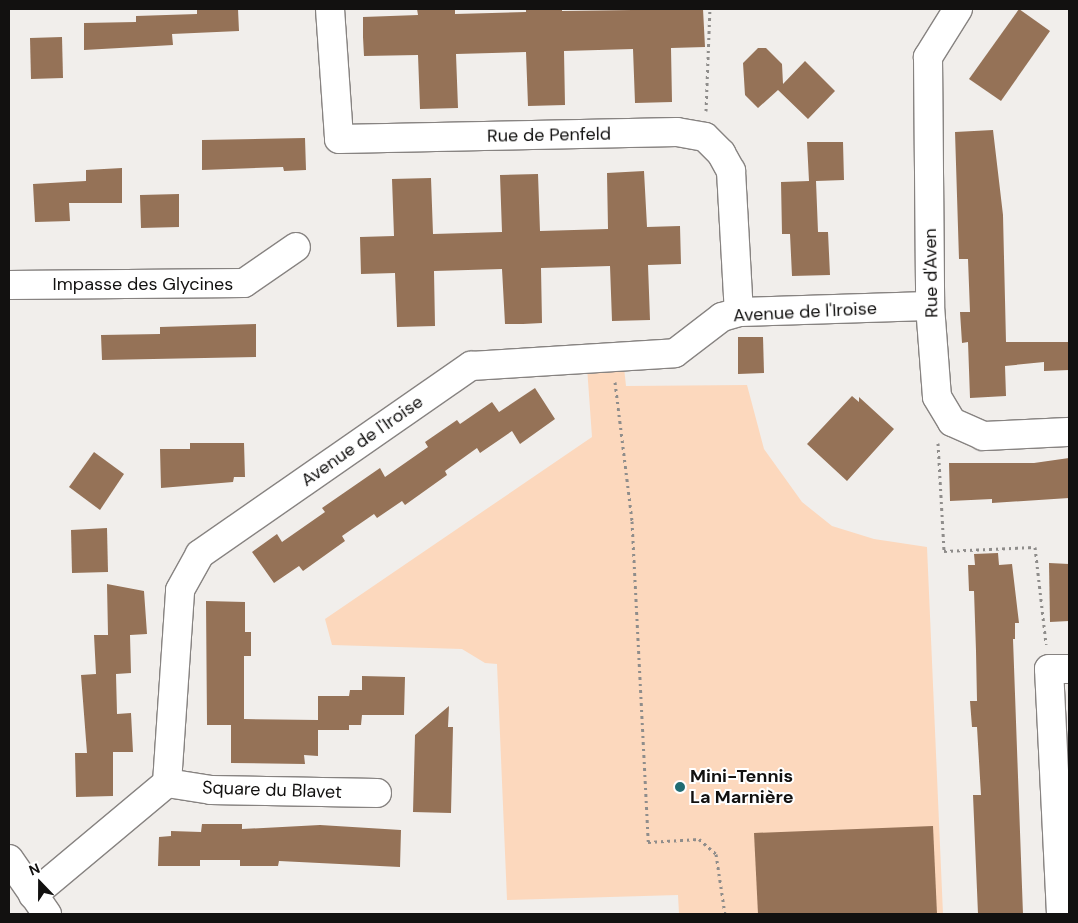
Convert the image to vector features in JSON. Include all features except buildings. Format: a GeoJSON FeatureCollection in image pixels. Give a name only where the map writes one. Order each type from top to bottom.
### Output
{"type":"FeatureCollection","features":[{"type":"Feature","properties":{"kind":"street","name":"Rue de Penfeld"},"geometry":{"type":"LineString","coordinates":[[330,9],[338,138],[677,132],[706,137]]}},
{"type":"Feature","properties":{"kind":"street","name":"Rue d'Aven"},"geometry":{"type":"LineString","coordinates":[[952,422],[938,398],[930,306],[928,57],[958,9]]}},
{"type":"Feature","properties":{"kind":"street"},"geometry":{"type":"LineString","coordinates":[[706,137],[721,153],[731,170],[740,312]]}},
{"type":"Feature","properties":{"kind":"street","name":"Impasse des Glycines"},"geometry":{"type":"LineString","coordinates":[[9,285],[244,283],[296,247]]}},
{"type":"Feature","properties":{"kind":"street","name":"Avenue de l'Iroise"},"geometry":{"type":"LineString","coordinates":[[167,783],[180,590],[200,554],[470,366],[612,360],[675,354],[722,317],[740,312],[930,306]]}},
{"type":"Feature","properties":{"kind":"street"},"geometry":{"type":"LineString","coordinates":[[952,422],[983,436],[1069,432]]}},
{"type":"Feature","properties":{"kind":"street"},"geometry":{"type":"LineString","coordinates":[[1059,669],[1061,914]]}},
{"type":"Feature","properties":{"kind":"street"},"geometry":{"type":"LineString","coordinates":[[9,859],[40,904],[167,783]]}},
{"type":"Feature","properties":{"kind":"street","name":"Square du Blavet"},"geometry":{"type":"LineString","coordinates":[[167,783],[211,790],[377,793]]}},
{"type":"Feature","properties":{"kind":"path"},"geometry":{"type":"LineString","coordinates":[[706,137],[710,9]]}},
{"type":"Feature","properties":{"kind":"path"},"geometry":{"type":"LineString","coordinates":[[612,360],[632,521],[648,842],[699,839],[716,854],[725,914]]}},
{"type":"Feature","properties":{"kind":"path"},"geometry":{"type":"LineString","coordinates":[[952,422],[938,442],[944,551],[1035,547],[1059,669]]}},
{"type":"Feature","properties":{"kind":"shaded area"},"geometry":{"type":"Polygon","coordinates":[[[587,367],[624,367],[626,386],[747,385],[764,449],[802,502],[832,526],[874,539],[927,547],[943,914],[679,914],[678,895],[507,900],[497,664],[485,663],[462,649],[332,645],[325,619],[592,437],[587,367]]]}},
{"type":"Feature","properties":{"kind":"place","name":"Mini-Tennis La Marnière"},"geometry":{"type":"Point","coordinates":[680,787]}}]}
